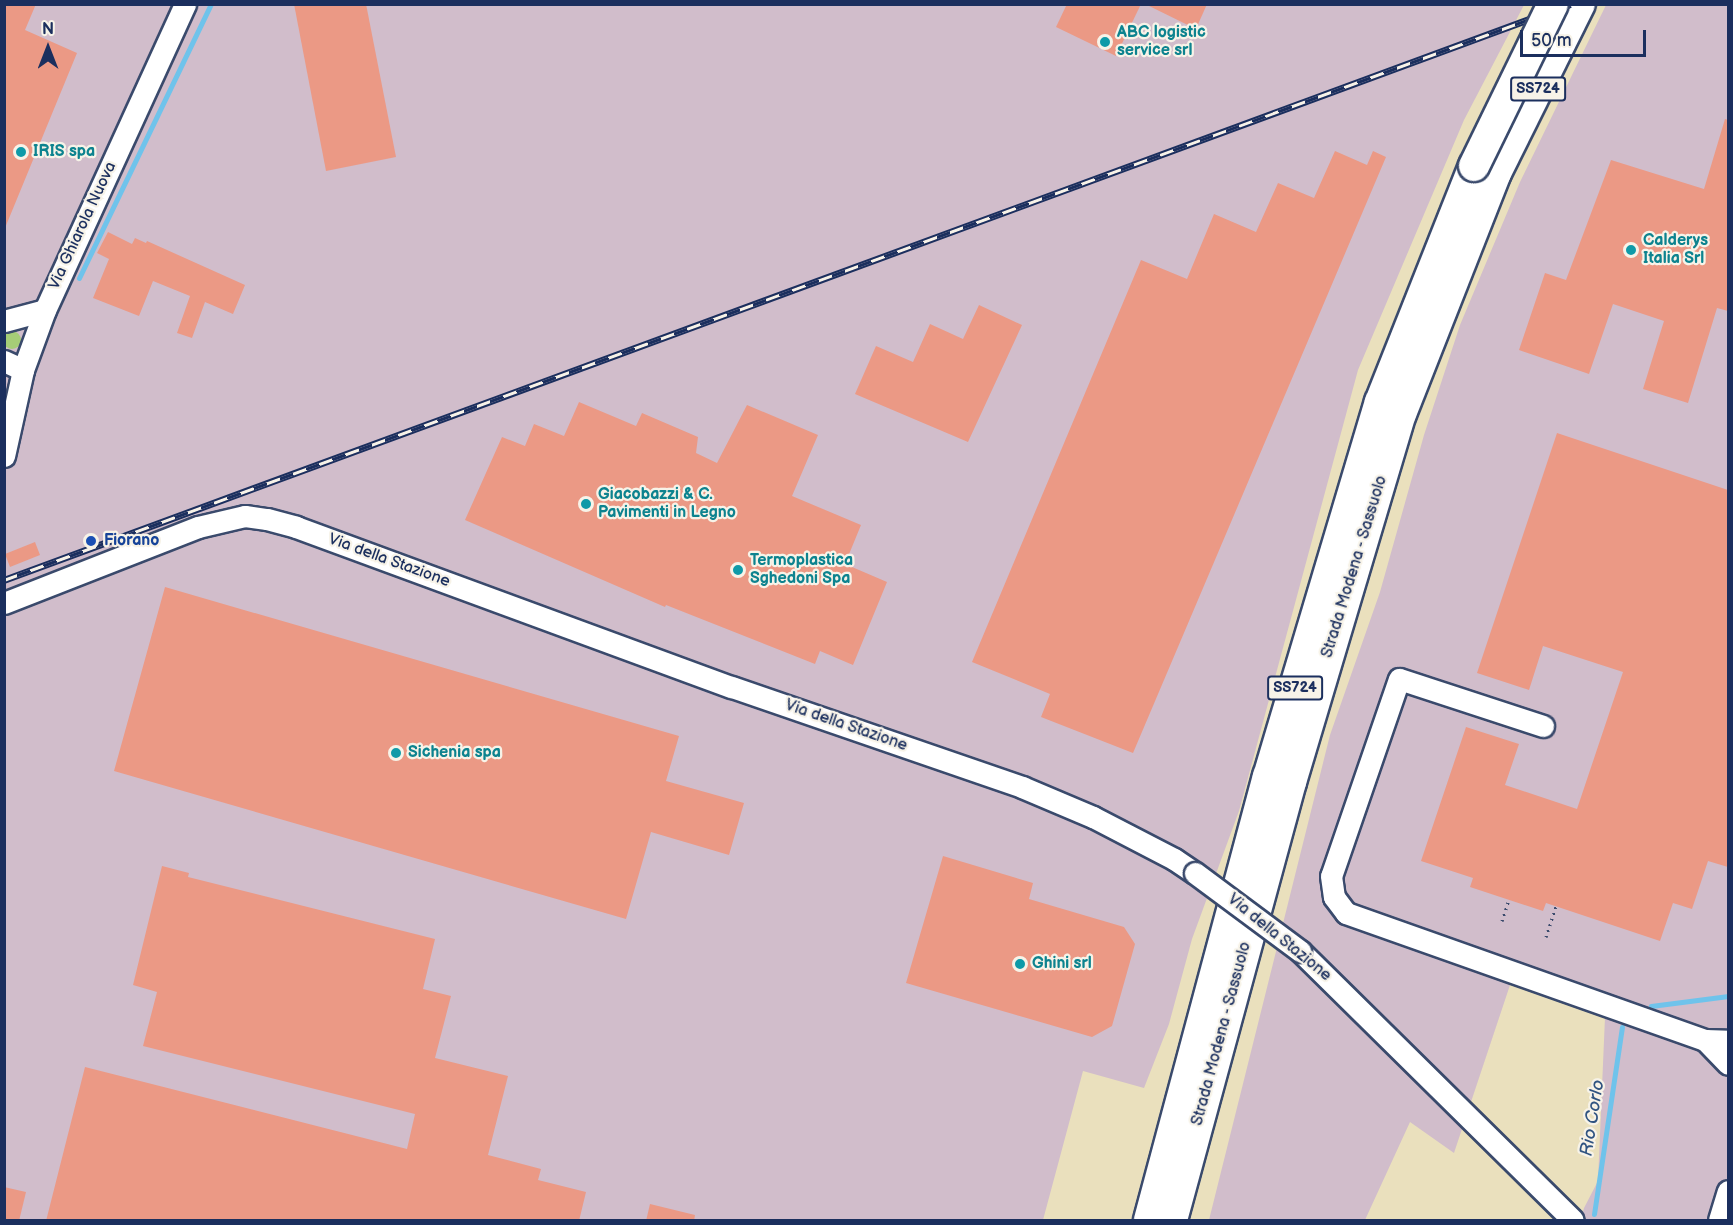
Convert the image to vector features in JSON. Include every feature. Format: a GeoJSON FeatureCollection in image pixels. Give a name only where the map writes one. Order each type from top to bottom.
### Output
{"type":"FeatureCollection","features":[{"type":"Feature","properties":{"kind":"highway","name":"Strada Modena - Sassuolo"},"geometry":{"type":"LineString","coordinates":[[1149,1221],[1268,777],[1380,402],[1485,170],[1552,4]]}},
{"type":"Feature","properties":{"kind":"highway","name":"Strada Modena - Sassuolo"},"geometry":{"type":"LineString","coordinates":[[1172,1221],[1291,782],[1401,414],[1485,170],[1580,4]]}},
{"type":"Feature","properties":{"kind":"street","name":"Via Ghiarola Nuova"},"geometry":{"type":"LineString","coordinates":[[4,456],[14,365],[45,310],[185,4]]}},
{"type":"Feature","properties":{"kind":"street"},"geometry":{"type":"LineString","coordinates":[[4,321],[45,310]]}},
{"type":"Feature","properties":{"kind":"street","name":"Via della Stazione"},"geometry":{"type":"LineString","coordinates":[[4,603],[198,527],[245,516],[267,519],[296,526],[732,687],[1022,787],[1093,817],[1174,859],[1300,951],[1344,991],[1573,1221]]}},
{"type":"Feature","properties":{"kind":"street"},"geometry":{"type":"LineString","coordinates":[[1543,726],[1399,679],[1331,876],[1334,897],[1346,913],[1705,1040],[1728,1041]]}},
{"type":"Feature","properties":{"kind":"street"},"geometry":{"type":"LineString","coordinates":[[1705,1040],[1728,1063]]}},
{"type":"Feature","properties":{"kind":"street"},"geometry":{"type":"LineString","coordinates":[[1719,1221],[1728,1191]]}},
{"type":"Feature","properties":{"kind":"path"},"geometry":{"type":"LineString","coordinates":[[1502,921],[1509,900]]}},
{"type":"Feature","properties":{"kind":"path"},"geometry":{"type":"LineString","coordinates":[[1546,937],[1556,907]]}},
{"type":"Feature","properties":{"kind":"shaded area"},"geometry":{"type":"Polygon","coordinates":[[[5,5],[1524,5],[1464,120],[1358,370],[1239,811],[1192,939],[1169,1024],[1144,1088],[1083,1071],[1043,1220],[5,1220],[5,5]]]}},
{"type":"Feature","properties":{"kind":"shaded area"},"geometry":{"type":"Polygon","coordinates":[[[1606,5],[1728,5],[1728,1220],[1581,1220],[1584,1208],[1598,1181],[1605,1017],[1511,982],[1454,1153],[1410,1122],[1365,1220],[1209,1220],[1330,735],[1380,592],[1424,435],[1460,325],[1520,182],[1606,5]]]}},
{"type":"Feature","properties":{"kind":"green space"},"geometry":{"type":"Polygon","coordinates":[[[12,331],[18,334],[21,340],[18,346],[12,349],[6,346],[3,340],[6,334],[12,331]]]}},
{"type":"Feature","properties":{"kind":"building","name":"IRIS spa"},"geometry":{"type":"Polygon","coordinates":[[[4,4],[36,4],[25,30],[77,53],[5,228],[4,4]]]}},
{"type":"Feature","properties":{"kind":"building"},"geometry":{"type":"Polygon","coordinates":[[[294,4],[366,4],[396,157],[326,171],[294,4]]]}},
{"type":"Feature","properties":{"kind":"building","name":"ABC logistic service srl"},"geometry":{"type":"Polygon","coordinates":[[[1067,4],[1141,4],[1116,56],[1056,27],[1067,4]]]}},
{"type":"Feature","properties":{"kind":"building","name":"ABC logistic service srl"},"geometry":{"type":"Polygon","coordinates":[[[1145,4],[1207,4],[1196,29],[1145,4]]]}},
{"type":"Feature","properties":{"kind":"building"},"geometry":{"type":"Polygon","coordinates":[[[1725,119],[1728,120],[1728,311],[1717,308],[1688,403],[1643,389],[1664,321],[1613,304],[1589,374],[1519,350],[1545,273],[1566,280],[1611,160],[1704,189],[1725,119]]]}},
{"type":"Feature","properties":{"kind":"building"},"geometry":{"type":"Polygon","coordinates":[[[1335,151],[1367,165],[1373,151],[1386,157],[1133,753],[1041,717],[1050,694],[972,662],[1141,260],[1187,279],[1214,214],[1256,232],[1278,183],[1314,198],[1335,151]]]}},
{"type":"Feature","properties":{"kind":"building"},"geometry":{"type":"Polygon","coordinates":[[[108,232],[132,244],[135,238],[146,243],[147,241],[245,285],[233,314],[205,302],[192,338],[177,333],[190,296],[153,281],[139,316],[93,298],[109,259],[97,253],[108,232]]]}},
{"type":"Feature","properties":{"kind":"building"},"geometry":{"type":"Polygon","coordinates":[[[979,305],[1022,325],[968,442],[855,394],[876,346],[913,362],[930,324],[963,339],[979,305]]]}},
{"type":"Feature","properties":{"kind":"building"},"geometry":{"type":"Polygon","coordinates":[[[579,402],[636,426],[642,413],[698,437],[696,453],[717,463],[747,405],[818,435],[792,496],[861,525],[845,564],[887,582],[853,665],[820,651],[815,664],[666,605],[665,607],[465,520],[502,437],[525,446],[534,424],[564,436],[579,402]]]}},
{"type":"Feature","properties":{"kind":"building"},"geometry":{"type":"Polygon","coordinates":[[[1557,433],[1728,490],[1728,867],[1708,861],[1692,909],[1673,903],[1660,941],[1546,903],[1543,911],[1470,887],[1473,878],[1421,861],[1466,727],[1519,744],[1505,785],[1577,809],[1623,672],[1543,646],[1529,690],[1477,673],[1557,433]]]}},
{"type":"Feature","properties":{"kind":"building"},"geometry":{"type":"Polygon","coordinates":[[[35,542],[40,555],[10,567],[5,554],[35,542]]]}},
{"type":"Feature","properties":{"kind":"building","name":"Sichenia spa"},"geometry":{"type":"Polygon","coordinates":[[[165,587],[679,736],[666,781],[744,803],[729,855],[651,832],[626,919],[114,771],[165,587]]]}},
{"type":"Feature","properties":{"kind":"building","name":"Ghini srl"},"geometry":{"type":"Polygon","coordinates":[[[943,856],[1033,883],[1029,899],[1124,927],[1135,944],[1112,1026],[1092,1037],[906,983],[943,856]]]}},
{"type":"Feature","properties":{"kind":"building"},"geometry":{"type":"Polygon","coordinates":[[[162,866],[189,873],[188,877],[435,939],[423,989],[451,996],[435,1058],[508,1076],[488,1155],[541,1169],[538,1180],[586,1192],[579,1221],[46,1221],[85,1067],[407,1149],[415,1114],[143,1046],[157,992],[133,985],[162,866]]]}},
{"type":"Feature","properties":{"kind":"building"},"geometry":{"type":"Polygon","coordinates":[[[4,1187],[26,1192],[19,1221],[4,1221],[4,1187]]]}},
{"type":"Feature","properties":{"kind":"building"},"geometry":{"type":"Polygon","coordinates":[[[650,1204],[695,1215],[694,1221],[646,1221],[650,1204]]]}},
{"type":"Feature","properties":{"kind":"waterway"},"geometry":{"type":"LineString","coordinates":[[79,278],[211,4]]}},
{"type":"Feature","properties":{"kind":"waterway","name":"Rio Corlo"},"geometry":{"type":"LineString","coordinates":[[1651,1006],[1728,996]]}},
{"type":"Feature","properties":{"kind":"waterway","name":"Rio Corlo"},"geometry":{"type":"LineString","coordinates":[[1594,1214],[1622,1027]]}},
{"type":"Feature","properties":{"kind":"railway"},"geometry":{"type":"LineString","coordinates":[[4,580],[1570,4]]}},
{"type":"Feature","properties":{"kind":"place","name":"ABC logistic service srl"},"geometry":{"type":"Point","coordinates":[1105,42]}},
{"type":"Feature","properties":{"kind":"place","name":"IRIS spa"},"geometry":{"type":"Point","coordinates":[21,152]}},
{"type":"Feature","properties":{"kind":"place","name":"Calderys Italia Srl"},"geometry":{"type":"Point","coordinates":[1631,250]}},
{"type":"Feature","properties":{"kind":"place","name":"Giacobazzi & C. Pavimenti in Legno"},"geometry":{"type":"Point","coordinates":[586,504]}},
{"type":"Feature","properties":{"kind":"place","name":"Fiorano"},"geometry":{"type":"Point","coordinates":[91,541]}},
{"type":"Feature","properties":{"kind":"place","name":"Termoplastica Sghedoni Spa"},"geometry":{"type":"Point","coordinates":[738,570]}},
{"type":"Feature","properties":{"kind":"place","name":"Sichenia spa"},"geometry":{"type":"Point","coordinates":[396,753]}},
{"type":"Feature","properties":{"kind":"place","name":"Ghini srl"},"geometry":{"type":"Point","coordinates":[1020,964]}}]}
